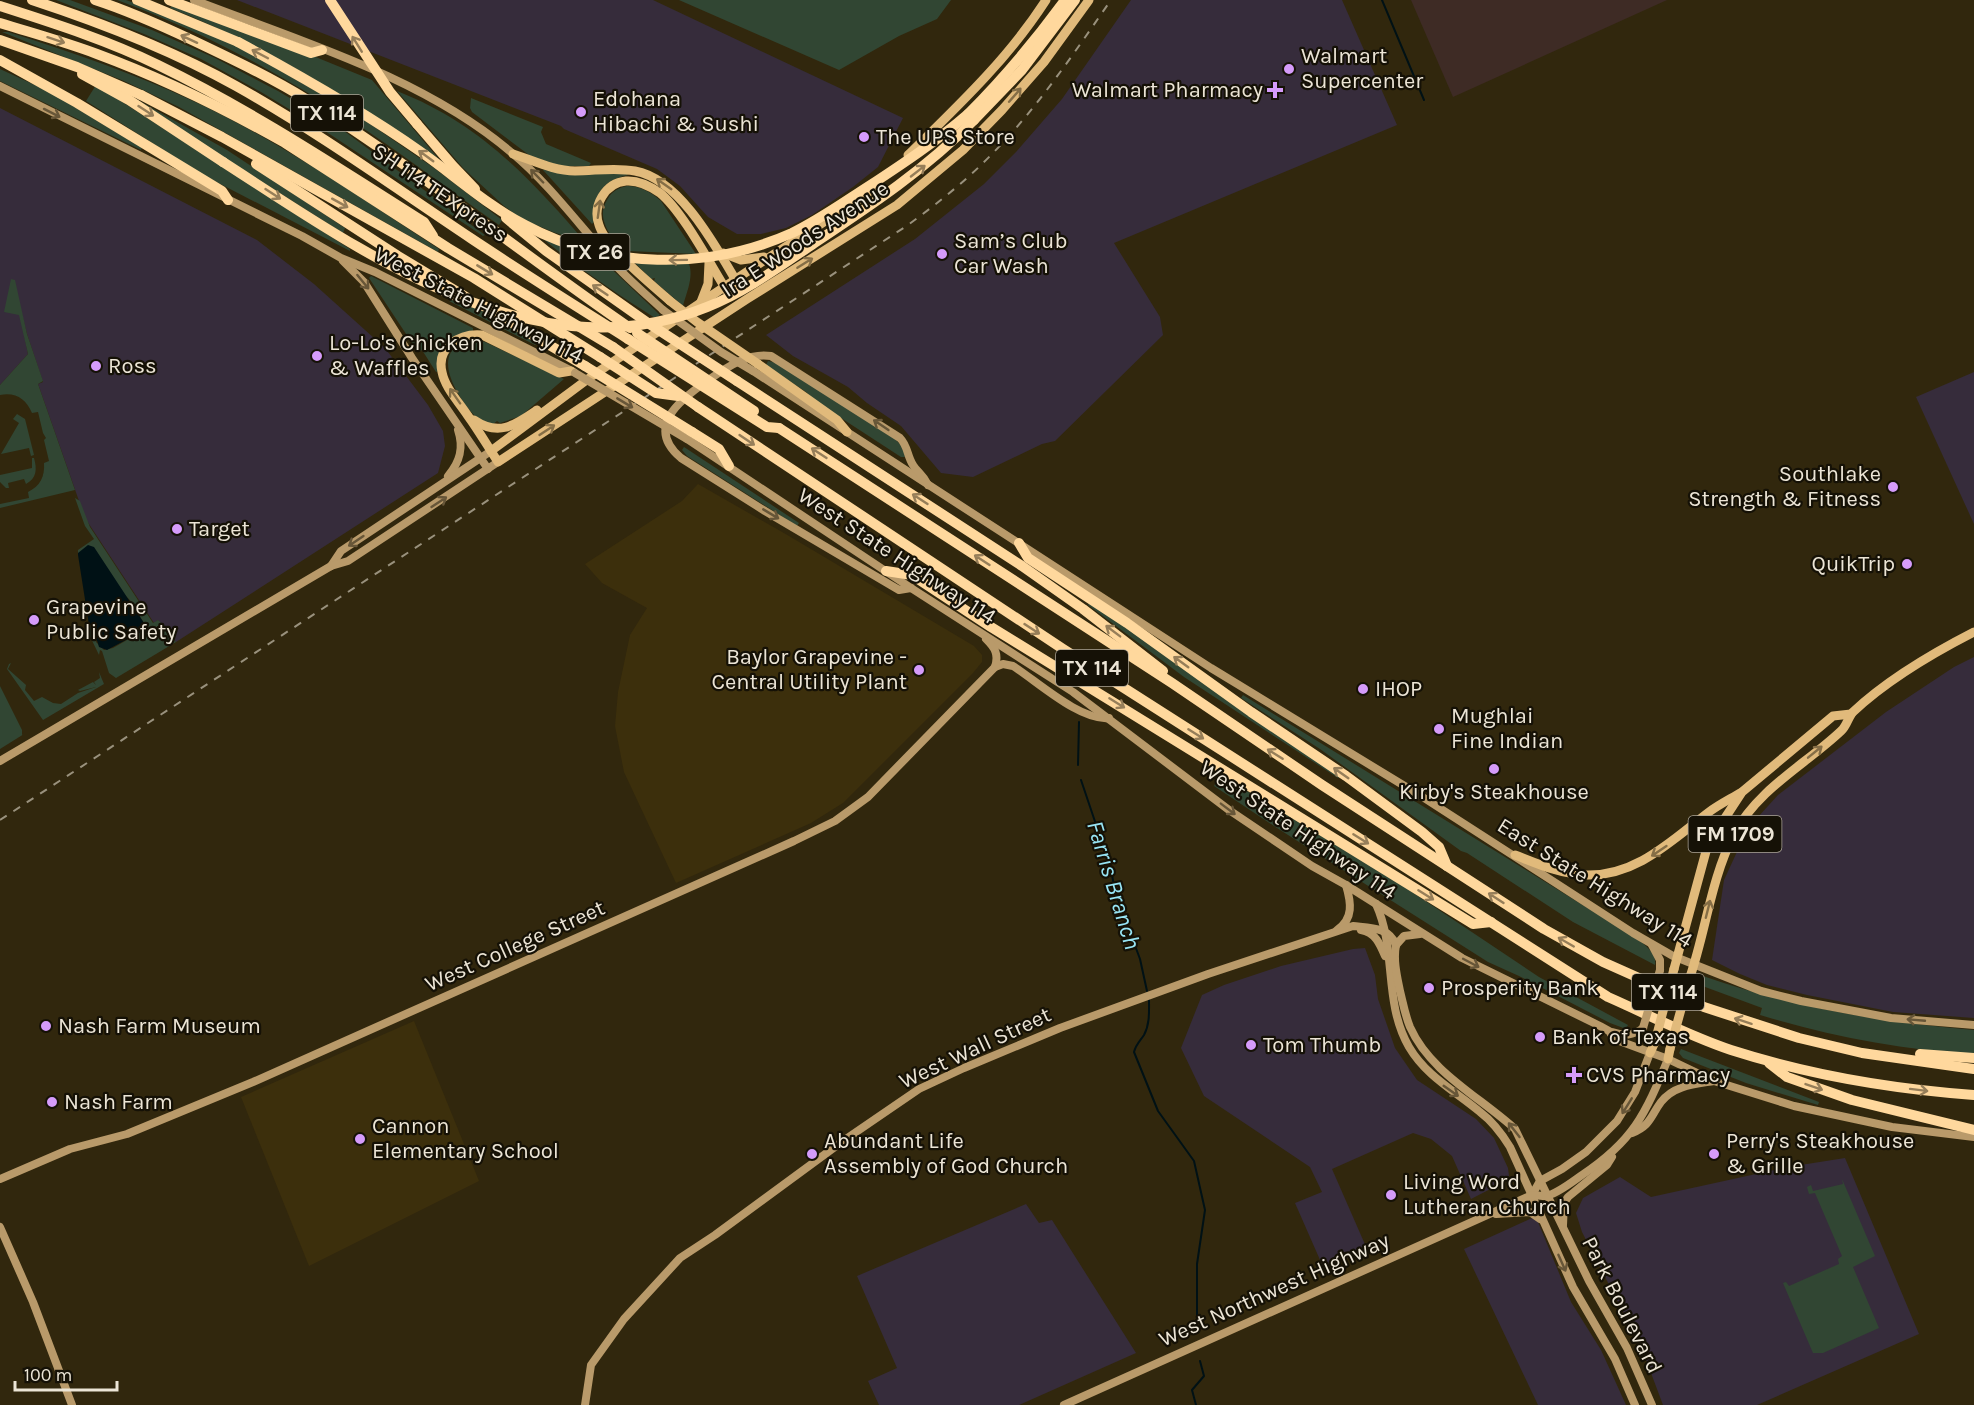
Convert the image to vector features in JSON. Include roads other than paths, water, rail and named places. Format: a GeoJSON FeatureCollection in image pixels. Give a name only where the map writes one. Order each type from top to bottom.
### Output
{"type":"FeatureCollection","features":[{"type":"Feature","properties":{"kind":"highway","name":"SH 114 TEXpress"},"geometry":{"type":"LineString","coordinates":[[32,0],[109,27],[164,50],[237,87],[349,155],[473,240],[632,336]]}},
{"type":"Feature","properties":{"kind":"highway","name":"TX 114"},"geometry":{"type":"LineString","coordinates":[[95,0],[120,8],[233,59],[308,100],[396,158],[632,336],[780,428],[1172,683],[1261,745],[1570,945],[1630,976],[1722,1014],[1862,1053],[1974,1069]]}},
{"type":"Feature","properties":{"kind":"highway","name":"TX 26"},"geometry":{"type":"LineString","coordinates":[[136,0],[238,42],[327,91],[376,121],[524,225],[579,248],[605,255],[677,260],[715,257],[791,233],[820,218],[913,157],[971,117],[1034,43],[1065,0]]}},
{"type":"Feature","properties":{"kind":"highway"},"geometry":{"type":"LineString","coordinates":[[169,0],[311,53],[322,50]]}},
{"type":"Feature","properties":{"kind":"highway"},"geometry":{"type":"LineString","coordinates":[[330,0],[390,92],[453,166],[509,220],[577,275],[984,541],[1083,609],[1159,666],[1172,683]]}},
{"type":"Feature","properties":{"kind":"highway"},"geometry":{"type":"LineString","coordinates":[[0,39],[71,68],[105,86],[363,251],[408,276],[498,311],[591,328],[625,327],[693,312],[740,292],[886,195],[936,156],[971,117],[1022,70],[1075,0]]}},
{"type":"Feature","properties":{"kind":"highway","name":"SH 114 TEXpress"},"geometry":{"type":"LineString","coordinates":[[0,6],[102,40],[211,92],[280,132],[424,222],[436,240]]}},
{"type":"Feature","properties":{"kind":"highway","name":"TX 114"},"geometry":{"type":"LineString","coordinates":[[0,23],[97,54],[205,100],[285,143],[436,240],[613,347],[681,397],[1063,649],[1608,997],[1697,1036],[1764,1059],[1826,1075],[1865,1082],[1974,1095]]}},
{"type":"Feature","properties":{"kind":"highway"},"geometry":{"type":"LineString","coordinates":[[0,39],[76,67],[141,95],[234,144],[474,278],[656,393],[681,397]]}},
{"type":"Feature","properties":{"kind":"highway"},"geometry":{"type":"LineString","coordinates":[[0,60],[77,103],[222,190],[228,200]]}},
{"type":"Feature","properties":{"kind":"highway"},"geometry":{"type":"LineString","coordinates":[[234,144],[242,155],[398,256],[585,366],[689,436],[719,449],[729,466]]}},
{"type":"Feature","properties":{"kind":"highway"},"geometry":{"type":"LineString","coordinates":[[1019,543],[1028,558],[1127,623],[1422,832],[1439,847],[1448,866]]}},
{"type":"Feature","properties":{"kind":"highway"},"geometry":{"type":"LineString","coordinates":[[886,571],[912,574],[992,627],[1473,924],[1491,922]]}},
{"type":"Feature","properties":{"kind":"highway"},"geometry":{"type":"LineString","coordinates":[[1816,1042],[1832,1040],[1886,1050],[1974,1058]]}},
{"type":"Feature","properties":{"kind":"highway"},"geometry":{"type":"LineString","coordinates":[[1764,1059],[1787,1077],[1852,1100],[1974,1130]]}},
{"type":"Feature","properties":{"kind":"main road"},"geometry":{"type":"LineString","coordinates":[[194,0],[405,84],[448,106],[481,128],[537,176],[623,273],[663,310],[721,352],[755,368]]}},
{"type":"Feature","properties":{"kind":"main road","name":"Ira E Woods Avenue"},"geometry":{"type":"LineString","coordinates":[[491,451],[574,389],[724,286],[858,200],[880,183],[980,84],[1027,30],[1046,0]]}},
{"type":"Feature","properties":{"kind":"main road","name":"Ira E Woods Avenue"},"geometry":{"type":"LineString","coordinates":[[498,462],[747,298],[897,205],[963,150],[1002,110],[1044,62],[1089,0]]}},
{"type":"Feature","properties":{"kind":"main road","name":"West State Highway 114"},"geometry":{"type":"LineString","coordinates":[[0,86],[573,372],[689,436]]}},
{"type":"Feature","properties":{"kind":"main road"},"geometry":{"type":"LineString","coordinates":[[513,154],[552,167],[573,171],[611,168],[637,171],[659,180],[687,206],[747,298]]}},
{"type":"Feature","properties":{"kind":"main road"},"geometry":{"type":"LineString","coordinates":[[737,305],[675,210],[653,189],[644,184],[626,181],[618,183],[605,192],[597,212],[602,232],[619,252],[670,301],[755,368],[837,420],[847,432],[1019,543]]}},
{"type":"Feature","properties":{"kind":"main road"},"geometry":{"type":"LineString","coordinates":[[717,250],[741,260],[775,254]]}},
{"type":"Feature","properties":{"kind":"main road"},"geometry":{"type":"LineString","coordinates":[[341,258],[364,282],[488,469]]}},
{"type":"Feature","properties":{"kind":"main road"},"geometry":{"type":"LineString","coordinates":[[701,302],[708,284],[708,261]]}},
{"type":"Feature","properties":{"kind":"main road"},"geometry":{"type":"LineString","coordinates":[[0,761],[331,566],[348,561],[498,462],[445,381],[441,365],[447,347],[463,336],[482,334],[560,373],[573,372]]}},
{"type":"Feature","properties":{"kind":"main road"},"geometry":{"type":"LineString","coordinates":[[911,588],[899,590],[765,511],[681,458],[670,447],[666,430],[668,420],[675,406],[716,375],[750,357],[763,354],[771,356],[900,438],[907,448],[913,466],[924,476],[928,485]]}},
{"type":"Feature","properties":{"kind":"main road"},"geometry":{"type":"LineString","coordinates":[[469,417],[491,429],[505,428],[522,420],[565,390],[574,389]]}},
{"type":"Feature","properties":{"kind":"main road"},"geometry":{"type":"LineString","coordinates":[[443,483],[457,466],[460,455],[461,440],[457,424]]}},
{"type":"Feature","properties":{"kind":"main road"},"geometry":{"type":"LineString","coordinates":[[331,566],[341,551],[491,451]]}},
{"type":"Feature","properties":{"kind":"main road","name":"West State Highway 114"},"geometry":{"type":"LineString","coordinates":[[729,466],[1109,718],[1229,810],[1312,866],[1420,933],[1488,971],[1609,1031],[1614,1039],[1650,1053],[1669,1054],[1714,1081],[1812,1111],[1892,1127],[1974,1137]]}},
{"type":"Feature","properties":{"kind":"main road","name":"East State Highway 114"},"geometry":{"type":"LineString","coordinates":[[1019,543],[1193,656],[1515,855],[1652,944],[1678,958],[1761,991],[1801,1001],[1891,1018],[1974,1025]]}},
{"type":"Feature","properties":{"kind":"main road"},"geometry":{"type":"LineString","coordinates":[[975,628],[995,648],[997,660],[995,667]]}},
{"type":"Feature","properties":{"kind":"main road","name":"FM 1709"},"geometry":{"type":"LineString","coordinates":[[1669,1054],[1716,878],[1736,832],[1774,784],[1844,729],[1851,714],[1909,669],[1943,647],[1974,632]]}},
{"type":"Feature","properties":{"kind":"main road"},"geometry":{"type":"LineString","coordinates":[[995,667],[1003,664],[1013,666],[1075,709],[1092,717],[1109,718]]}},
{"type":"Feature","properties":{"kind":"main road","name":"West College Street"},"geometry":{"type":"LineString","coordinates":[[0,1179],[70,1149],[127,1134],[253,1082],[835,821],[868,797],[995,667]]}},
{"type":"Feature","properties":{"kind":"main road","name":"FM 1709"},"geometry":{"type":"LineString","coordinates":[[1650,1053],[1678,958],[1707,844],[1742,792],[1833,716],[1851,714]]}},
{"type":"Feature","properties":{"kind":"main road"},"geometry":{"type":"LineString","coordinates":[[1515,855],[1545,867],[1573,874],[1588,875],[1620,870],[1647,859],[1678,838],[1709,812],[1742,792]]}},
{"type":"Feature","properties":{"kind":"main road"},"geometry":{"type":"LineString","coordinates":[[1707,844],[1712,831],[1709,812]]}},
{"type":"Feature","properties":{"kind":"main road"},"geometry":{"type":"LineString","coordinates":[[1319,938],[1340,928],[1349,916],[1351,902],[1346,885]]}},
{"type":"Feature","properties":{"kind":"main road"},"geometry":{"type":"LineString","coordinates":[[1376,904],[1384,931]]}},
{"type":"Feature","properties":{"kind":"main road"},"geometry":{"type":"LineString","coordinates":[[1319,938],[1353,926],[1384,931],[1390,934],[1396,945],[1404,936],[1420,933]]}},
{"type":"Feature","properties":{"kind":"main road"},"geometry":{"type":"LineString","coordinates":[[1319,938],[1364,929],[1378,941],[1388,963]]}},
{"type":"Feature","properties":{"kind":"main road","name":"Park Boulevard"},"geometry":{"type":"LineString","coordinates":[[1384,931],[1394,1010],[1413,1054],[1443,1086],[1480,1112],[1502,1134],[1573,1287],[1613,1356],[1635,1405]]}},
{"type":"Feature","properties":{"kind":"main road","name":"West Wall Street"},"geometry":{"type":"LineString","coordinates":[[585,1405],[591,1365],[624,1319],[680,1258],[843,1141],[920,1089],[1060,1028],[1208,974],[1319,938]]}},
{"type":"Feature","properties":{"kind":"main road"},"geometry":{"type":"LineString","coordinates":[[1609,1031],[1623,1036],[1638,1032],[1643,1028],[1660,970],[1660,960],[1652,944]]}},
{"type":"Feature","properties":{"kind":"main road","name":"Park Boulevard"},"geometry":{"type":"LineString","coordinates":[[1396,945],[1394,953],[1398,980],[1410,1027],[1430,1058],[1439,1067],[1515,1129],[1589,1281],[1627,1348],[1652,1405]]}},
{"type":"Feature","properties":{"kind":"main road"},"geometry":{"type":"LineString","coordinates":[[1401,1030],[1410,1027]]}},
{"type":"Feature","properties":{"kind":"main road"},"geometry":{"type":"LineString","coordinates":[[1543,1189],[1562,1169],[1586,1152],[1617,1121],[1635,1092],[1650,1053]]}},
{"type":"Feature","properties":{"kind":"main road"},"geometry":{"type":"LineString","coordinates":[[1564,1232],[1564,1203],[1568,1197],[1607,1165],[1629,1135],[1648,1107],[1669,1054]]}},
{"type":"Feature","properties":{"kind":"main road"},"geometry":{"type":"LineString","coordinates":[[1431,1074],[1439,1067]]}},
{"type":"Feature","properties":{"kind":"main road"},"geometry":{"type":"LineString","coordinates":[[1629,1135],[1646,1126],[1662,1100],[1674,1091],[1685,1086],[1714,1081]]}},
{"type":"Feature","properties":{"kind":"main road"},"geometry":{"type":"LineString","coordinates":[[1480,1112],[1487,1104]]}},
{"type":"Feature","properties":{"kind":"main road"},"geometry":{"type":"LineString","coordinates":[[1531,1193],[1578,1178],[1618,1148]]}},
{"type":"Feature","properties":{"kind":"main road","name":"West Northwest Highway"},"geometry":{"type":"LineString","coordinates":[[1064,1405],[1492,1214],[1543,1189]]}},
{"type":"Feature","properties":{"kind":"main road"},"geometry":{"type":"LineString","coordinates":[[1492,1214],[1534,1214],[1551,1238]]}},
{"type":"Feature","properties":{"kind":"main road"},"geometry":{"type":"LineString","coordinates":[[0,1227],[33,1302],[72,1405]]}},
{"type":"Feature","properties":{"kind":"main road"},"geometry":{"type":"LineString","coordinates":[[1613,1356],[1627,1348]]}},
{"type":"Feature","properties":{"kind":"waterway"},"geometry":{"type":"LineString","coordinates":[[1382,0],[1424,100]]}},
{"type":"Feature","properties":{"kind":"waterway","name":"Farris Branch"},"geometry":{"type":"LineString","coordinates":[[1078,765],[1079,722]]}},
{"type":"Feature","properties":{"kind":"waterway","name":"Farris Branch"},"geometry":{"type":"LineString","coordinates":[[1081,780],[1111,869],[1115,892],[1140,959],[1147,991]]}},
{"type":"Feature","properties":{"kind":"waterway","name":"Farris Branch"},"geometry":{"type":"LineString","coordinates":[[1149,999],[1147,1026],[1134,1052],[1158,1111],[1194,1161],[1205,1210],[1197,1264],[1197,1322]]}},
{"type":"Feature","properties":{"kind":"waterway","name":"Farris Branch"},"geometry":{"type":"LineString","coordinates":[[1196,1405],[1192,1390],[1204,1376],[1200,1361]]}},
{"type":"Feature","properties":{"kind":"railway"},"geometry":{"type":"LineString","coordinates":[[0,820],[908,225],[963,182],[1009,135],[1055,79],[1111,0]]}},
{"type":"Feature","properties":{"kind":"place","name":"Walmart Supercenter"},"geometry":{"type":"Point","coordinates":[1289,69]}},
{"type":"Feature","properties":{"kind":"place","name":"Walmart Pharmacy"},"geometry":{"type":"Point","coordinates":[1275,90]}},
{"type":"Feature","properties":{"kind":"place","name":"Edohana Hibachi & Sushi"},"geometry":{"type":"Point","coordinates":[581,112]}},
{"type":"Feature","properties":{"kind":"place","name":"The UPS Store"},"geometry":{"type":"Point","coordinates":[864,137]}},
{"type":"Feature","properties":{"kind":"place","name":"Sam’s Club Car Wash"},"geometry":{"type":"Point","coordinates":[942,254]}},
{"type":"Feature","properties":{"kind":"place","name":"Lo-Lo's Chicken & Waffles"},"geometry":{"type":"Point","coordinates":[317,356]}},
{"type":"Feature","properties":{"kind":"place","name":"Ross"},"geometry":{"type":"Point","coordinates":[96,366]}},
{"type":"Feature","properties":{"kind":"place","name":"Southlake Strength & Fitness"},"geometry":{"type":"Point","coordinates":[1893,487]}},
{"type":"Feature","properties":{"kind":"place","name":"Target"},"geometry":{"type":"Point","coordinates":[177,529]}},
{"type":"Feature","properties":{"kind":"place","name":"QuikTrip"},"geometry":{"type":"Point","coordinates":[1907,564]}},
{"type":"Feature","properties":{"kind":"place","name":"Grapevine Public Safety"},"geometry":{"type":"Point","coordinates":[34,620]}},
{"type":"Feature","properties":{"kind":"place","name":"Baylor Grapevine - Central Utility Plant"},"geometry":{"type":"Point","coordinates":[919,670]}},
{"type":"Feature","properties":{"kind":"place","name":"IHOP"},"geometry":{"type":"Point","coordinates":[1363,689]}},
{"type":"Feature","properties":{"kind":"place","name":"Mughlai Fine Indian"},"geometry":{"type":"Point","coordinates":[1439,729]}},
{"type":"Feature","properties":{"kind":"place","name":"Kirby's Steakhouse"},"geometry":{"type":"Point","coordinates":[1494,769]}},
{"type":"Feature","properties":{"kind":"place","name":"Prosperity Bank"},"geometry":{"type":"Point","coordinates":[1429,988]}},
{"type":"Feature","properties":{"kind":"place","name":"Nash Farm Museum"},"geometry":{"type":"Point","coordinates":[46,1026]}},
{"type":"Feature","properties":{"kind":"place","name":"Bank of Texas"},"geometry":{"type":"Point","coordinates":[1540,1037]}},
{"type":"Feature","properties":{"kind":"place","name":"Tom Thumb"},"geometry":{"type":"Point","coordinates":[1251,1045]}},
{"type":"Feature","properties":{"kind":"place","name":"CVS Pharmacy"},"geometry":{"type":"Point","coordinates":[1574,1075]}},
{"type":"Feature","properties":{"kind":"place","name":"Nash Farm"},"geometry":{"type":"Point","coordinates":[52,1102]}},
{"type":"Feature","properties":{"kind":"place","name":"Cannon Elementary School"},"geometry":{"type":"Point","coordinates":[360,1139]}},
{"type":"Feature","properties":{"kind":"place","name":"Abundant Life Assembly of God Church"},"geometry":{"type":"Point","coordinates":[812,1154]}},
{"type":"Feature","properties":{"kind":"place","name":"Perry's Steakhouse & Grille"},"geometry":{"type":"Point","coordinates":[1714,1154]}},
{"type":"Feature","properties":{"kind":"place","name":"Living Word Lutheran Church"},"geometry":{"type":"Point","coordinates":[1391,1195]}}]}
